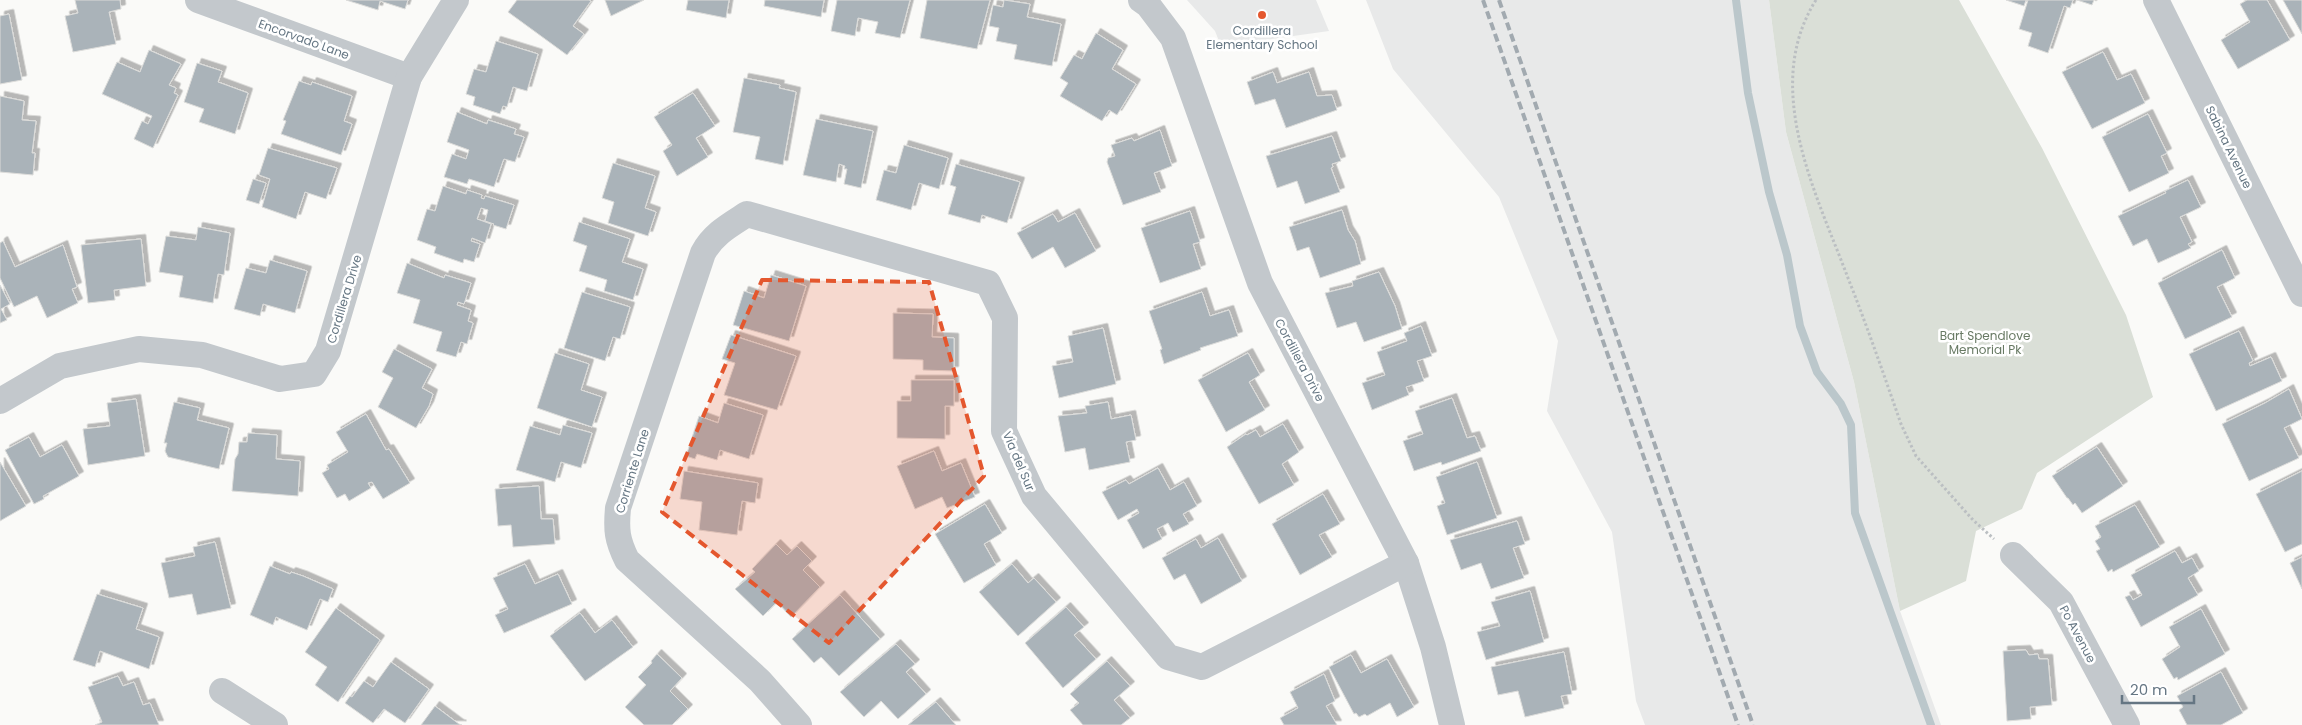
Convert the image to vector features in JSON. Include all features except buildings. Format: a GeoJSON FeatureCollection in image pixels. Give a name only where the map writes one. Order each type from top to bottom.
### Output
{"type":"FeatureCollection","features":[{"type":"Feature","properties":{"kind":"street","name":"Encorvado Lane"},"geometry":{"type":"LineString","coordinates":[[198,0],[409,77]]}},
{"type":"Feature","properties":{"kind":"street","name":"Cordillera Drive"},"geometry":{"type":"LineString","coordinates":[[0,401],[60,366],[139,349],[202,355],[280,380],[314,374],[328,352],[409,77],[456,0]]}},
{"type":"Feature","properties":{"kind":"street","name":"Cordillera Drive"},"geometry":{"type":"LineString","coordinates":[[1141,0],[1148,5],[1173,38],[1260,283],[1406,563],[1433,647],[1452,725]]}},
{"type":"Feature","properties":{"kind":"street","name":"Sabina Avenue"},"geometry":{"type":"LineString","coordinates":[[2156,0],[2302,294]]}},
{"type":"Feature","properties":{"kind":"street","name":"Via del Sur"},"geometry":{"type":"LineString","coordinates":[[709,241],[747,214],[988,283],[1005,318],[1004,431],[1034,496],[1168,657],[1202,667],[1406,563]]}},
{"type":"Feature","properties":{"kind":"street","name":"Corriente Lane"},"geometry":{"type":"LineString","coordinates":[[709,241],[699,265],[618,508],[616,529],[619,544],[627,560],[760,681],[799,725]]}},
{"type":"Feature","properties":{"kind":"street","name":"Po Avenue"},"geometry":{"type":"LineString","coordinates":[[2013,555],[2061,602],[2127,725]]}},
{"type":"Feature","properties":{"kind":"street"},"geometry":{"type":"LineString","coordinates":[[222,691],[275,725]]}},
{"type":"Feature","properties":{"kind":"path"},"geometry":{"type":"LineString","coordinates":[[1816,0],[1796,43],[1791,69],[1793,101],[1806,168],[1901,424],[1916,456],[1973,520],[2013,555]]}},
{"type":"Feature","properties":{"kind":"highlighted area"},"geometry":{"type":"Polygon","coordinates":[[[762,280],[929,282],[984,476],[829,643],[662,512],[762,280]]]}},
{"type":"Feature","properties":{"kind":"shaded area","name":"Cordillera Elementary School"},"geometry":{"type":"Polygon","coordinates":[[[1187,0],[1316,0],[1329,31],[1221,46],[1215,31],[1187,0]]]}},
{"type":"Feature","properties":{"kind":"shaded area"},"geometry":{"type":"Polygon","coordinates":[[[1366,0],[1769,0],[1786,132],[1854,382],[1900,611],[1941,725],[1645,725],[1636,701],[1612,532],[1547,411],[1558,341],[1499,197],[1393,69],[1366,0]]]}},
{"type":"Feature","properties":{"kind":"green space","name":"Bart Spendlove Memorial Pk"},"geometry":{"type":"Polygon","coordinates":[[[1769,0],[1959,0],[2042,148],[2126,315],[2153,397],[2037,473],[2022,509],[1976,531],[1966,581],[1900,611],[1854,382],[1786,132],[1769,0]]]}},
{"type":"Feature","properties":{"kind":"waterway"},"geometry":{"type":"LineString","coordinates":[[1736,0],[1748,93],[1769,192],[1787,255],[1800,326],[1817,372],[1841,404],[1851,425],[1855,513],[1931,725]]}},
{"type":"Feature","properties":{"kind":"railway"},"geometry":{"type":"LineString","coordinates":[[1483,0],[1738,725]]}},
{"type":"Feature","properties":{"kind":"railway"},"geometry":{"type":"LineString","coordinates":[[1499,0],[1753,725]]}},
{"type":"Feature","properties":{"kind":"place","name":"Cordillera Elementary School"},"geometry":{"type":"Point","coordinates":[1262,15]}}]}
